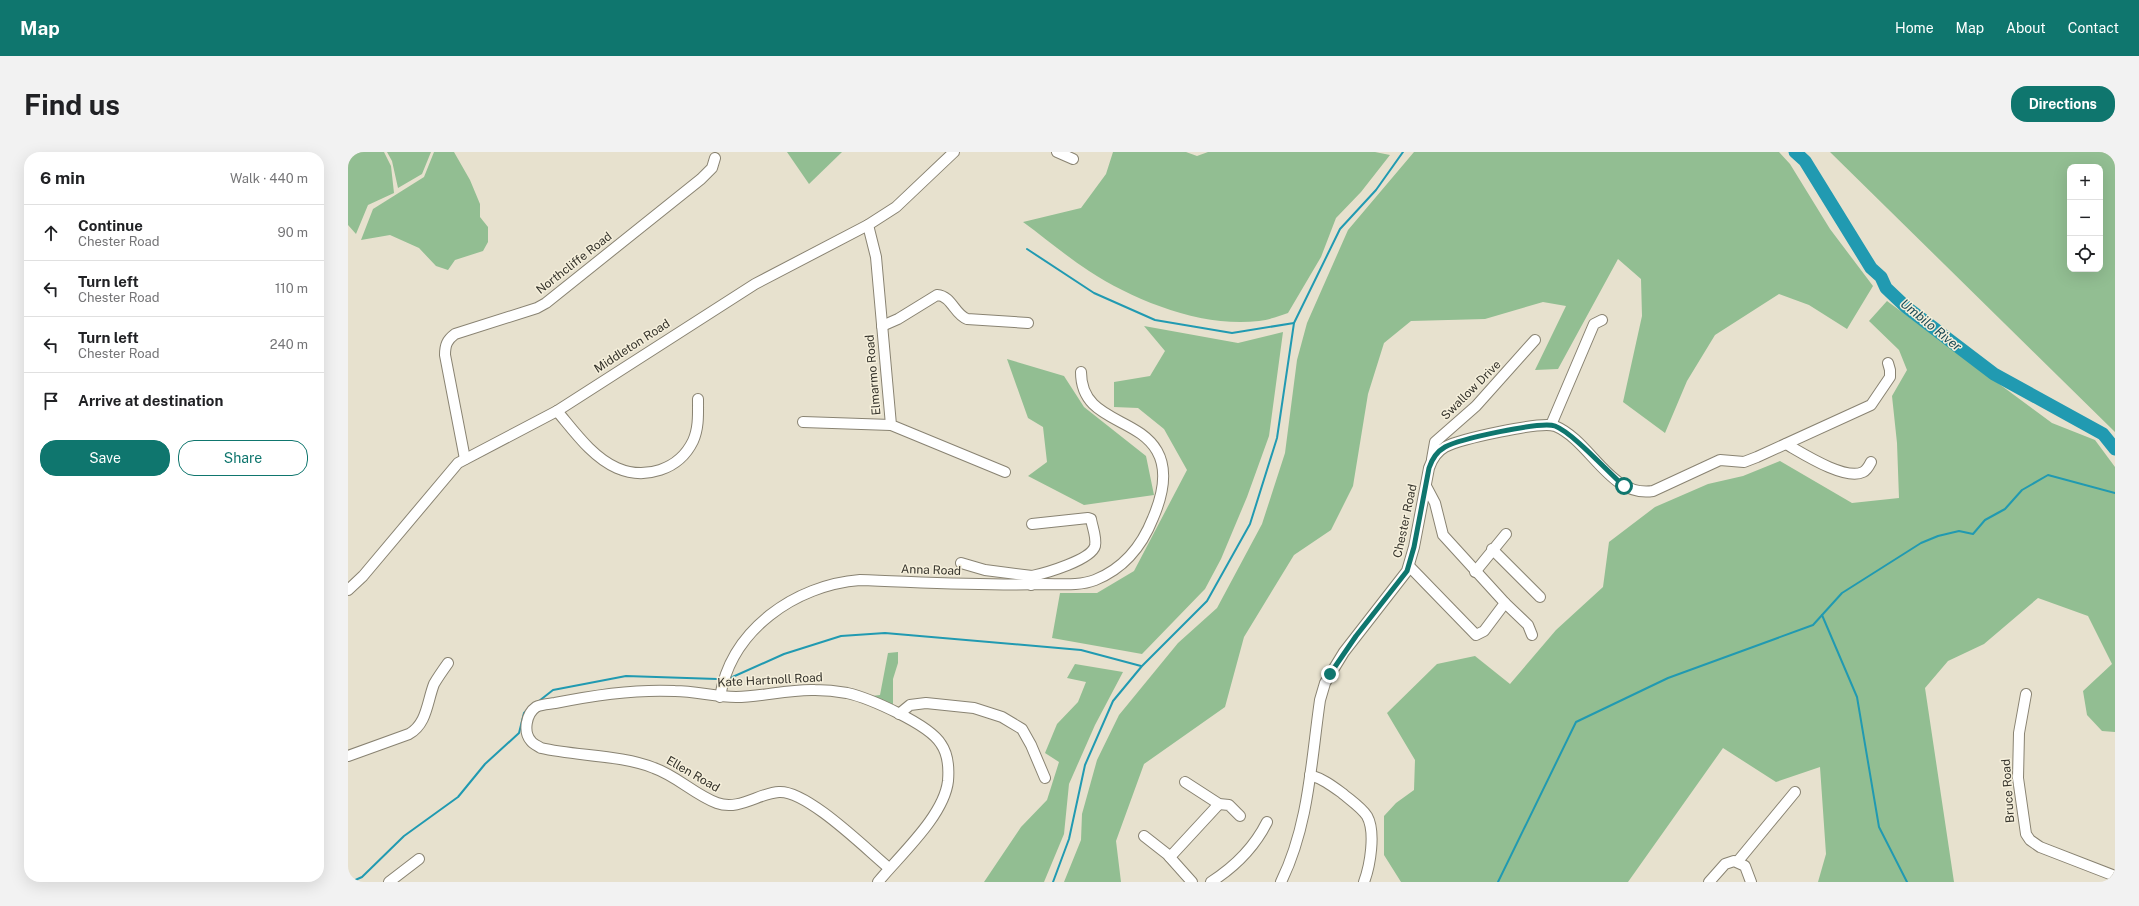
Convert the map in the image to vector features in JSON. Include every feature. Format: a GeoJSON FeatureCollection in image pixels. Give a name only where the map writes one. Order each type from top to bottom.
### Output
{"type":"FeatureCollection","features":[{"type":"Feature","properties":{"kind":"street","name":"Middleton Road"},"geometry":{"type":"LineString","coordinates":[[348,590],[363,576],[452,468],[464,459],[557,411],[755,284],[868,225],[896,206],[954,152]]}},
{"type":"Feature","properties":{"kind":"street"},"geometry":{"type":"LineString","coordinates":[[1057,152],[1073,159]]}},
{"type":"Feature","properties":{"kind":"street","name":"Northcliffe Road"},"geometry":{"type":"LineString","coordinates":[[464,459],[445,355],[445,347],[449,339],[455,334],[537,308],[546,303],[701,179],[712,168],[715,158]]}},
{"type":"Feature","properties":{"kind":"street","name":"Elmarmo Road"},"geometry":{"type":"LineString","coordinates":[[868,225],[874,239],[891,425],[1005,472]]}},
{"type":"Feature","properties":{"kind":"street"},"geometry":{"type":"LineString","coordinates":[[882,326],[898,319],[937,295],[947,298],[959,315],[967,319],[1028,323]]}},
{"type":"Feature","properties":{"kind":"street"},"geometry":{"type":"LineString","coordinates":[[1551,425],[1594,324],[1597,320],[1602,320]]}},
{"type":"Feature","properties":{"kind":"street","name":"Swallow Drive"},"geometry":{"type":"LineString","coordinates":[[1432,459],[1435,442],[1480,401],[1535,340]]}},
{"type":"Feature","properties":{"kind":"street"},"geometry":{"type":"LineString","coordinates":[[1432,459],[1441,450],[1459,442],[1536,425],[1551,425],[1566,433],[1624,486],[1635,491],[1653,491],[1720,460],[1744,462],[1874,403],[1890,377],[1891,372],[1888,363]]}},
{"type":"Feature","properties":{"kind":"street","name":"Anna Road"},"geometry":{"type":"LineString","coordinates":[[720,697],[722,681],[731,660],[755,627],[784,606],[817,588],[838,582],[860,580],[1032,580],[1088,582],[1118,567],[1142,542],[1159,505],[1163,477],[1161,461],[1156,449],[1142,434],[1107,415],[1097,407],[1082,387],[1081,372]]}},
{"type":"Feature","properties":{"kind":"street"},"geometry":{"type":"LineString","coordinates":[[557,411],[591,450],[616,468],[651,474],[665,469],[683,456],[692,441],[698,425],[698,399]]}},
{"type":"Feature","properties":{"kind":"street"},"geometry":{"type":"LineString","coordinates":[[802,422],[891,425]]}},
{"type":"Feature","properties":{"kind":"street"},"geometry":{"type":"LineString","coordinates":[[1786,444],[1835,470],[1861,473],[1868,468],[1871,462]]}},
{"type":"Feature","properties":{"kind":"street","name":"Chester Road"},"geometry":{"type":"LineString","coordinates":[[1281,882],[1306,810],[1320,700],[1325,683],[1344,652],[1401,580],[1409,566],[1432,459]]}},
{"type":"Feature","properties":{"kind":"street"},"geometry":{"type":"LineString","coordinates":[[1426,486],[1435,503],[1443,536],[1475,572],[1528,625],[1532,635]]}},
{"type":"Feature","properties":{"kind":"street"},"geometry":{"type":"LineString","coordinates":[[961,563],[985,570],[1032,580],[1085,558],[1093,551],[1095,543],[1091,519],[1088,518],[1032,524]]}},
{"type":"Feature","properties":{"kind":"street"},"geometry":{"type":"LineString","coordinates":[[1475,572],[1492,549],[1506,534]]}},
{"type":"Feature","properties":{"kind":"street"},"geometry":{"type":"LineString","coordinates":[[1492,549],[1540,596]]}},
{"type":"Feature","properties":{"kind":"street"},"geometry":{"type":"LineString","coordinates":[[1409,566],[1476,635],[1484,631],[1505,603]]}},
{"type":"Feature","properties":{"kind":"street"},"geometry":{"type":"LineString","coordinates":[[348,756],[409,734],[418,729],[423,720],[435,684],[448,663]]}},
{"type":"Feature","properties":{"kind":"street","name":"Kate Hartnoll Road"},"geometry":{"type":"LineString","coordinates":[[531,742],[527,735],[526,724],[533,710],[537,707],[632,692],[677,691],[720,697],[742,697],[795,690],[832,691],[857,696],[899,714],[926,729],[939,741],[946,755],[948,781],[938,808],[878,882]]}},
{"type":"Feature","properties":{"kind":"street","name":"Bruce Road"},"geometry":{"type":"LineString","coordinates":[[2026,694],[2019,733],[2018,778],[2026,834],[2040,847],[2115,876]]}},
{"type":"Feature","properties":{"kind":"street"},"geometry":{"type":"LineString","coordinates":[[899,714],[910,705],[926,703],[974,708],[1002,717],[1018,725],[1024,733],[1045,778]]}},
{"type":"Feature","properties":{"kind":"street","name":"Ellen Road"},"geometry":{"type":"LineString","coordinates":[[531,742],[545,749],[643,764],[665,773],[718,804],[734,804],[778,792],[794,794],[814,805],[889,868]]}},
{"type":"Feature","properties":{"kind":"street"},"geometry":{"type":"LineString","coordinates":[[1310,775],[1326,781],[1360,808],[1367,816],[1369,824],[1370,854],[1364,882]]}},
{"type":"Feature","properties":{"kind":"street"},"geometry":{"type":"LineString","coordinates":[[1185,782],[1220,804],[1229,805],[1240,816]]}},
{"type":"Feature","properties":{"kind":"street"},"geometry":{"type":"LineString","coordinates":[[1738,861],[1795,792]]}},
{"type":"Feature","properties":{"kind":"street"},"geometry":{"type":"LineString","coordinates":[[1170,857],[1220,804]]}},
{"type":"Feature","properties":{"kind":"street"},"geometry":{"type":"LineString","coordinates":[[1211,882],[1227,872],[1248,852],[1267,822]]}},
{"type":"Feature","properties":{"kind":"street"},"geometry":{"type":"LineString","coordinates":[[1144,836],[1170,857],[1192,882]]}},
{"type":"Feature","properties":{"kind":"street"},"geometry":{"type":"LineString","coordinates":[[389,882],[419,859]]}},
{"type":"Feature","properties":{"kind":"street"},"geometry":{"type":"LineString","coordinates":[[1709,882],[1725,864],[1731,861],[1738,861],[1747,868],[1751,882]]}},
{"type":"Feature","properties":{"kind":"green space"},"geometry":{"type":"Polygon","coordinates":[[[348,152],[384,152],[391,166],[394,193],[368,205],[356,234],[348,225],[348,152]]]}},
{"type":"Feature","properties":{"kind":"green space"},"geometry":{"type":"Polygon","coordinates":[[[387,152],[431,152],[422,174],[398,188],[392,161],[387,152]]]}},
{"type":"Feature","properties":{"kind":"green space"},"geometry":{"type":"Polygon","coordinates":[[[434,152],[454,152],[470,180],[480,204],[480,217],[488,227],[488,242],[483,251],[455,260],[448,270],[436,266],[419,248],[390,235],[361,240],[373,209],[424,177],[434,152]]]}},
{"type":"Feature","properties":{"kind":"green space"},"geometry":{"type":"Polygon","coordinates":[[[787,152],[842,152],[809,184],[787,152]]]}},
{"type":"Feature","properties":{"kind":"green space"},"geometry":{"type":"Polygon","coordinates":[[[1113,152],[1186,152],[1197,156],[1208,152],[1375,152],[1390,155],[1361,192],[1336,218],[1321,257],[1288,313],[1263,320],[1238,322],[1193,316],[1148,302],[1107,282],[1089,271],[1023,222],[1081,208],[1106,174],[1113,152]]]}},
{"type":"Feature","properties":{"kind":"green space"},"geometry":{"type":"Polygon","coordinates":[[[1414,152],[1779,152],[1790,164],[1830,229],[1873,286],[1847,329],[1809,305],[1779,294],[1715,335],[1687,381],[1665,433],[1623,402],[1642,316],[1641,279],[1618,259],[1558,369],[1535,370],[1566,306],[1543,302],[1485,319],[1411,321],[1384,343],[1368,394],[1353,486],[1331,530],[1294,555],[1244,637],[1225,707],[1144,764],[1116,841],[1121,882],[1064,882],[1081,840],[1082,814],[1097,760],[1119,715],[1178,643],[1217,608],[1262,524],[1285,453],[1297,360],[1307,323],[1348,230],[1414,152]]]}},
{"type":"Feature","properties":{"kind":"green space"},"geometry":{"type":"Polygon","coordinates":[[[1830,152],[2115,152],[2115,432],[1830,152]]]}},
{"type":"Feature","properties":{"kind":"green space"},"geometry":{"type":"Polygon","coordinates":[[[1887,301],[2052,423],[2095,440],[2115,467],[2115,732],[2102,731],[2087,715],[2083,691],[2112,664],[2088,616],[2038,598],[1984,644],[1948,661],[1925,688],[1954,882],[1818,882],[1826,854],[1820,767],[1776,782],[1723,748],[1628,882],[1401,882],[1384,855],[1384,816],[1396,803],[1414,790],[1415,760],[1387,713],[1437,664],[1475,656],[1510,684],[1556,630],[1603,587],[1609,542],[1655,507],[1708,484],[1743,476],[1780,461],[1852,503],[1899,498],[1897,443],[1892,396],[1907,370],[1899,350],[1869,321],[1887,301]]]}},
{"type":"Feature","properties":{"kind":"green space"},"geometry":{"type":"Polygon","coordinates":[[[1144,326],[1238,343],[1283,332],[1269,436],[1247,497],[1221,559],[1205,589],[1142,654],[1052,638],[1060,593],[1097,593],[1134,571],[1187,470],[1164,429],[1138,408],[1114,407],[1114,382],[1150,376],[1165,351],[1144,326]]]}},
{"type":"Feature","properties":{"kind":"green space"},"geometry":{"type":"Polygon","coordinates":[[[1007,359],[1064,376],[1084,407],[1146,456],[1154,495],[1084,505],[1028,476],[1047,462],[1043,427],[1028,418],[1007,359]]]}},
{"type":"Feature","properties":{"kind":"green space"},"geometry":{"type":"Polygon","coordinates":[[[898,652],[898,663],[893,679],[893,708],[872,696],[880,695],[888,653],[898,652]]]}},
{"type":"Feature","properties":{"kind":"green space"},"geometry":{"type":"Polygon","coordinates":[[[1075,664],[1123,672],[1095,725],[1069,784],[1064,834],[1044,882],[984,882],[1021,827],[1047,800],[1059,762],[1045,753],[1057,724],[1078,702],[1086,682],[1067,678],[1075,664]]]}},
{"type":"Feature","properties":{"kind":"waterway"},"geometry":{"type":"LineString","coordinates":[[1053,882],[1069,839],[1085,765],[1113,701],[1142,666],[1207,601],[1250,524],[1277,438],[1294,323],[1340,229],[1376,190],[1403,152]]}},
{"type":"Feature","properties":{"kind":"waterway","name":"Umbilo River"},"geometry":{"type":"LineString","coordinates":[[1795,152],[1805,161],[1871,268],[1881,277],[1886,288],[1906,307],[1994,374],[2103,434],[2115,449]]}},
{"type":"Feature","properties":{"kind":"waterway"},"geometry":{"type":"LineString","coordinates":[[1027,249],[1094,293],[1155,320],[1232,333],[1294,323]]}},
{"type":"Feature","properties":{"kind":"waterway"},"geometry":{"type":"LineString","coordinates":[[1498,882],[1576,722],[1668,678],[1813,625],[1842,593],[1921,543],[1938,536],[1959,531],[1973,534],[1985,520],[2005,509],[2022,490],[2048,475],[2115,493]]}},
{"type":"Feature","properties":{"kind":"waterway"},"geometry":{"type":"LineString","coordinates":[[1822,615],[1857,697],[1879,827],[1907,882]]}},
{"type":"Feature","properties":{"kind":"waterway"},"geometry":{"type":"LineString","coordinates":[[728,679],[784,654],[841,636],[885,633],[1081,650],[1141,666]]}},
{"type":"Feature","properties":{"kind":"waterway"},"geometry":{"type":"LineString","coordinates":[[539,701],[553,690],[626,676],[717,679]]}},
{"type":"Feature","properties":{"kind":"waterway"},"geometry":{"type":"LineString","coordinates":[[351,882],[362,877],[404,836],[458,797],[485,764],[519,733],[524,713],[527,710]]}},
{"type":"Feature","properties":{"kind":"route"},"geometry":{"type":"LineString","coordinates":[[1330,674],[1344,652],[1407,571],[1414,547],[1423,493],[1426,486],[1429,468],[1432,459],[1445,447],[1465,440],[1501,432],[1536,425],[1551,425],[1562,429],[1624,486]]}}]}
